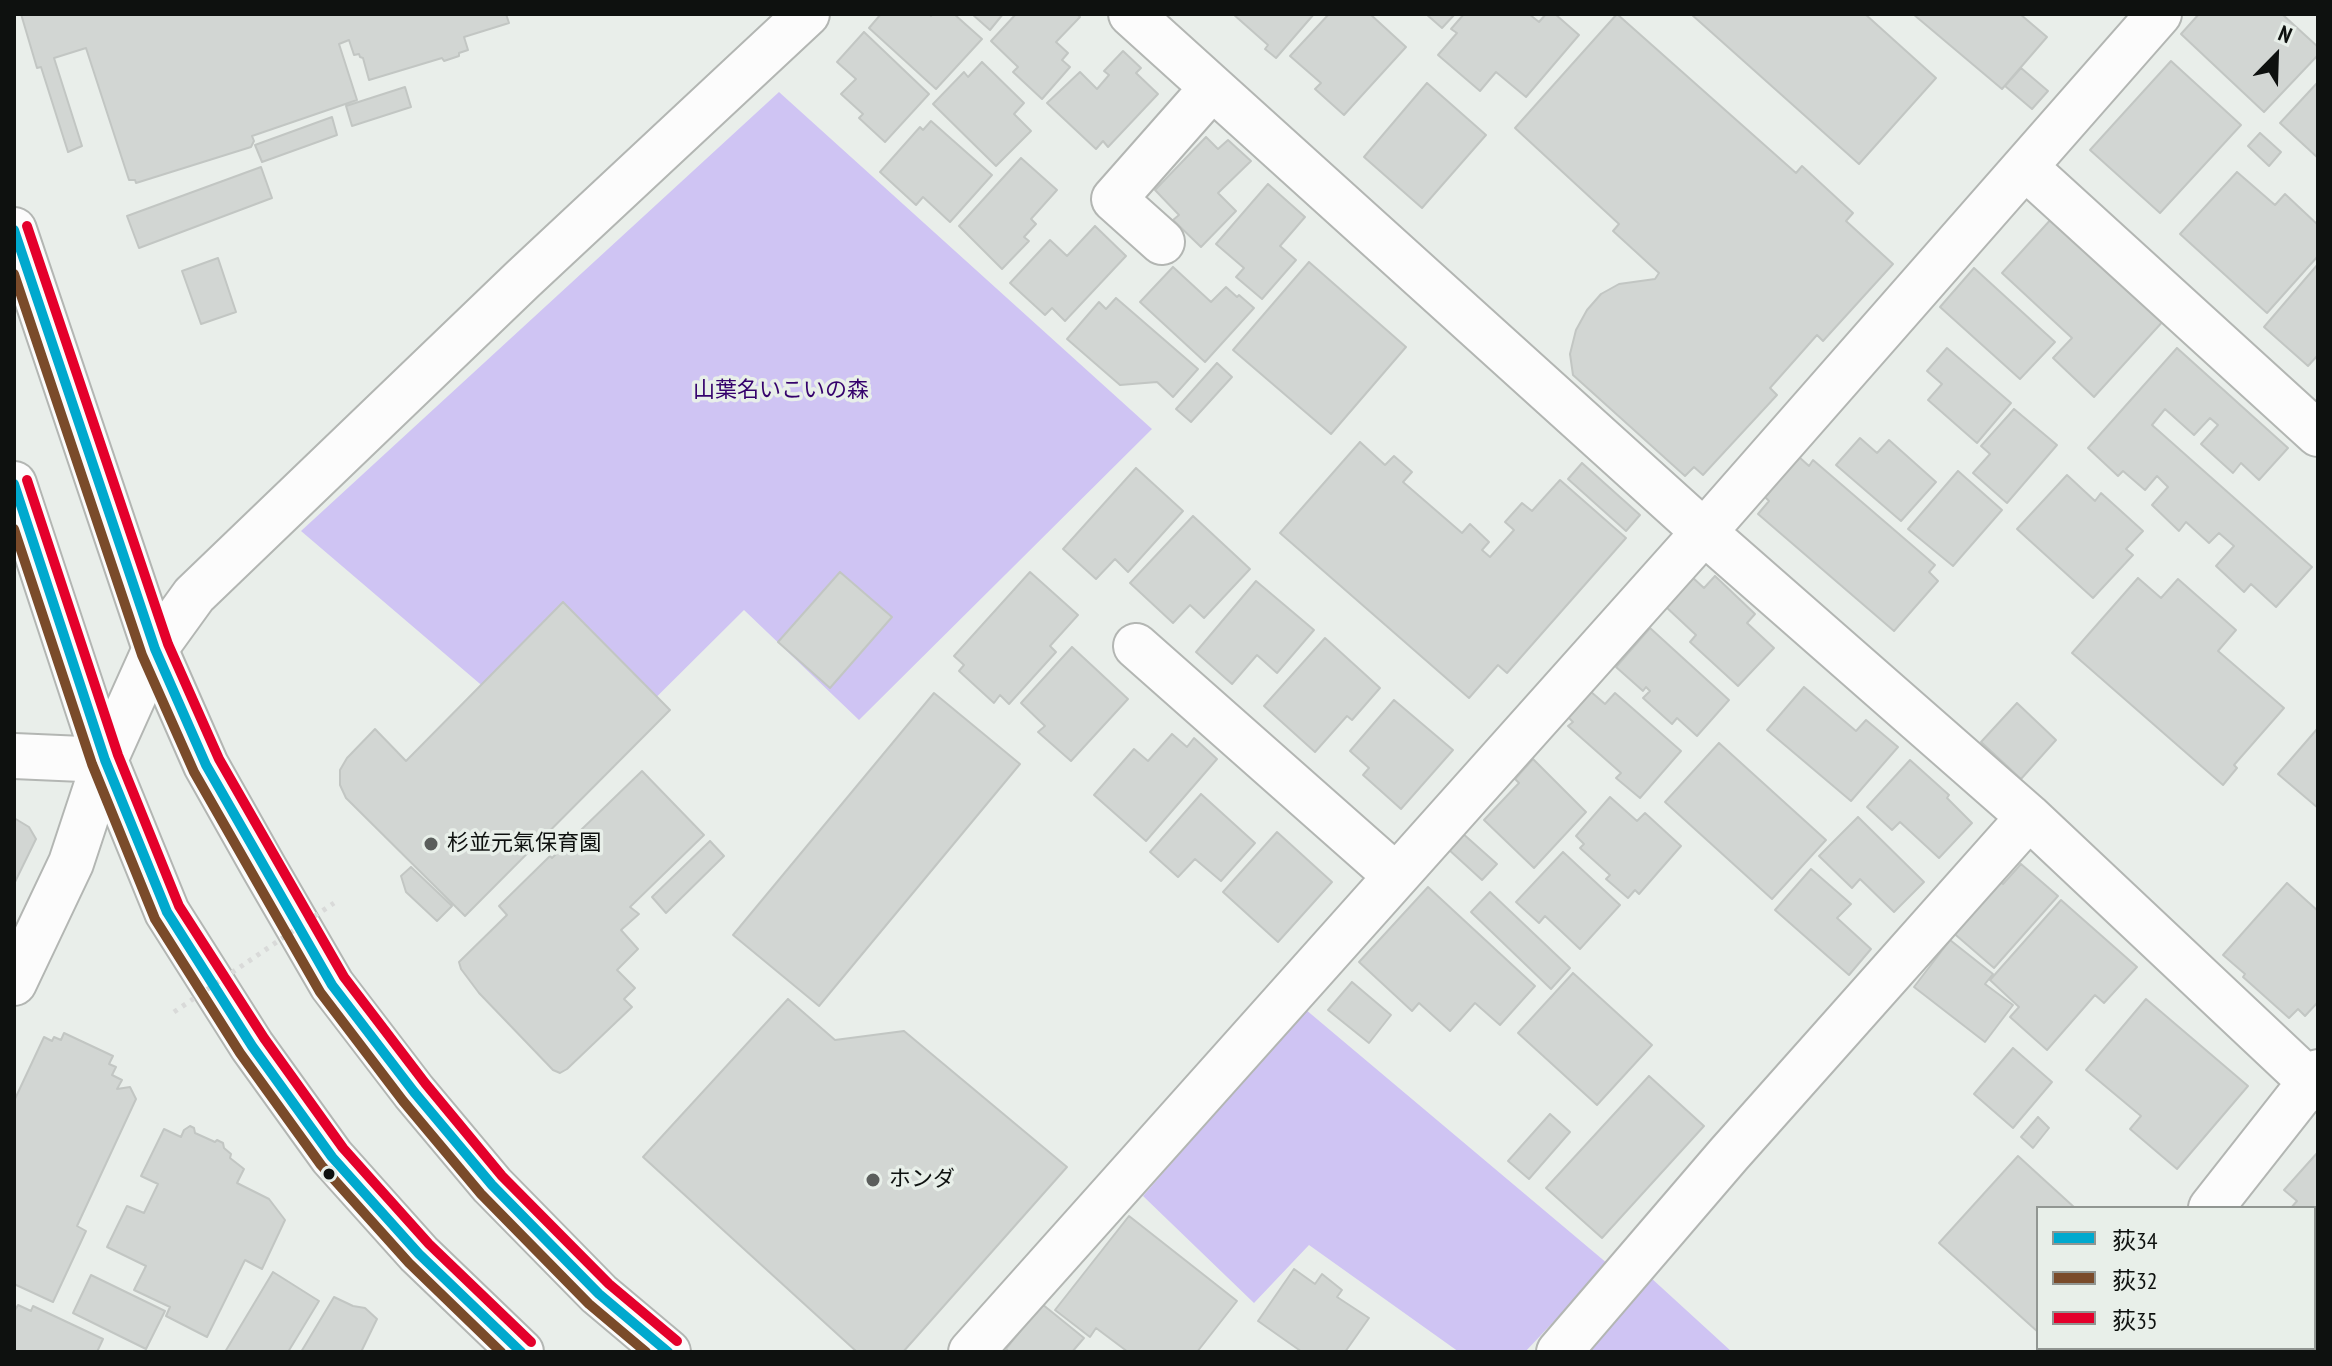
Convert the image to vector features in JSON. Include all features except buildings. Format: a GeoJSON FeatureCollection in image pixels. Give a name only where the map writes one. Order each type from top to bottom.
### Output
{"type":"FeatureCollection","features":[{"type":"Feature","properties":{"kind":"street"},"geometry":{"type":"LineString","coordinates":[[14,983],[71,863],[105,760],[155,649],[194,595],[523,279],[807,14]]}},
{"type":"Feature","properties":{"kind":"street"},"geometry":{"type":"LineString","coordinates":[[1131,14],[1704,532],[2029,817],[2315,1081],[2213,1206]]}},
{"type":"Feature","properties":{"kind":"street"},"geometry":{"type":"LineString","coordinates":[[971,1352],[1704,532],[2159,14]]}},
{"type":"Feature","properties":{"kind":"street"},"geometry":{"type":"LineString","coordinates":[[1162,242],[1114,199],[1212,88]]}},
{"type":"Feature","properties":{"kind":"street"},"geometry":{"type":"LineString","coordinates":[[2025,167],[2318,434]]}},
{"type":"Feature","properties":{"kind":"street"},"geometry":{"type":"LineString","coordinates":[[14,230],[155,649],[206,765],[332,985],[414,1092],[492,1185],[599,1294],[668,1352]]}},
{"type":"Feature","properties":{"kind":"street"},"geometry":{"type":"LineString","coordinates":[[14,484],[105,760],[167,912],[252,1046],[332,1157],[419,1254],[521,1352]]}},
{"type":"Feature","properties":{"kind":"street"},"geometry":{"type":"LineString","coordinates":[[1136,646],[1396,876]]}},
{"type":"Feature","properties":{"kind":"street"},"geometry":{"type":"LineString","coordinates":[[14,756],[105,760]]}},
{"type":"Feature","properties":{"kind":"street"},"geometry":{"type":"LineString","coordinates":[[1559,1352],[1729,1154],[2029,817]]}},
{"type":"Feature","properties":{"kind":"path"},"geometry":{"type":"LineString","coordinates":[[174,1012],[334,903]]}},
{"type":"Feature","properties":{"kind":"green space","name":"山葉名いこいの森"},"geometry":{"type":"Polygon","coordinates":[[[779,92],[1152,429],[859,720],[744,610],[582,771],[301,531],[779,92]]]}},
{"type":"Feature","properties":{"kind":"green space"},"geometry":{"type":"Polygon","coordinates":[[[1305,1009],[1608,1264],[1525,1352],[1459,1352],[1309,1245],[1254,1303],[1143,1196],[1305,1009]]]}},
{"type":"Feature","properties":{"kind":"green space"},"geometry":{"type":"Polygon","coordinates":[[[1650,1277],[1732,1352],[1587,1352],[1650,1277]]]}},
{"type":"Feature","properties":{"kind":"transit line","name":"荻35"},"geometry":{"type":"LineString","coordinates":[[27,226],[168,644],[219,759],[344,977],[425,1083],[502,1176],[609,1284],[677,1341]]}},
{"type":"Feature","properties":{"kind":"transit line","name":"荻34"},"geometry":{"type":"LineString","coordinates":[[14,230],[155,649],[206,765],[332,985],[414,1092],[492,1185],[599,1294],[668,1352]]}},
{"type":"Feature","properties":{"kind":"transit line","name":"荻32"},"geometry":{"type":"LineString","coordinates":[[14,274],[142,655],[194,772],[320,992],[403,1101],[481,1194],[589,1304],[646,1352]]}},
{"type":"Feature","properties":{"kind":"transit line","name":"荻35"},"geometry":{"type":"LineString","coordinates":[[27,480],[118,755],[179,906],[264,1038],[343,1148],[429,1244],[531,1342]]}},
{"type":"Feature","properties":{"kind":"transit line","name":"荻34"},"geometry":{"type":"LineString","coordinates":[[14,484],[105,760],[167,912],[252,1046],[332,1157],[419,1254],[521,1352]]}},
{"type":"Feature","properties":{"kind":"transit line","name":"荻32"},"geometry":{"type":"LineString","coordinates":[[14,529],[92,764],[155,919],[240,1053],[321,1165],[409,1263],[501,1352]]}},
{"type":"Feature","properties":{"kind":"place","name":"杉並元氣保育園"},"geometry":{"type":"Point","coordinates":[431,844]}},
{"type":"Feature","properties":{"kind":"place","name":"ホンダ"},"geometry":{"type":"Point","coordinates":[873,1180]}}]}
